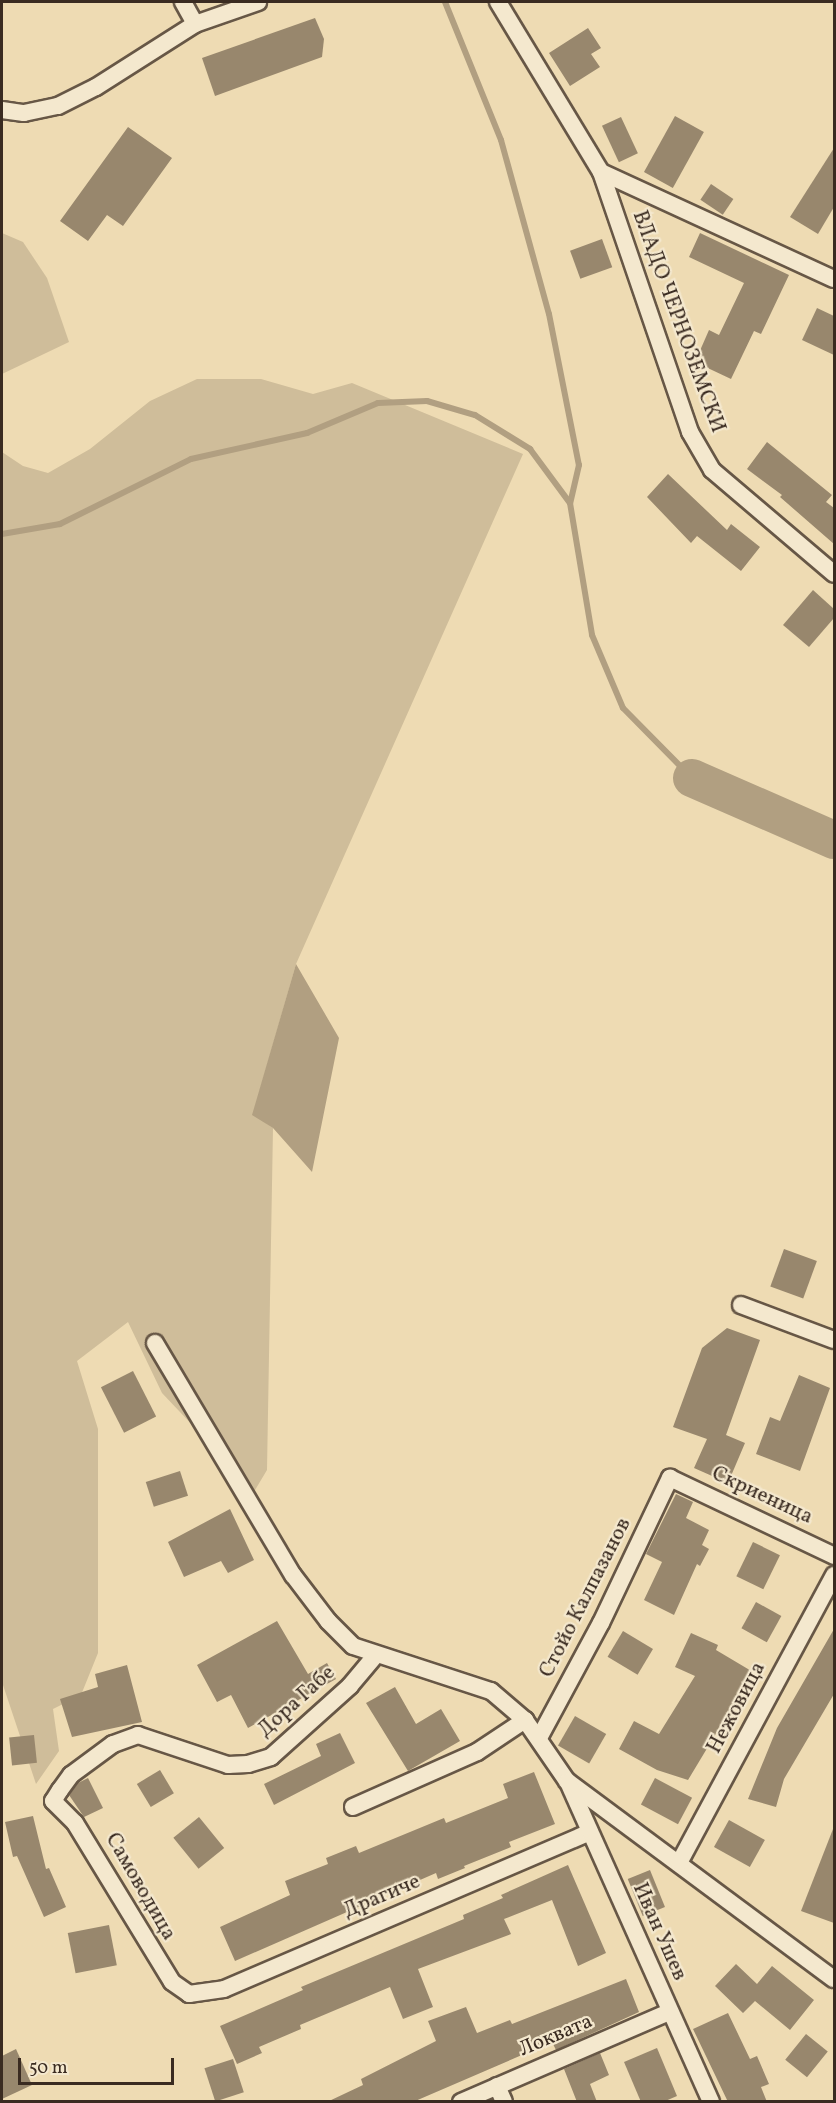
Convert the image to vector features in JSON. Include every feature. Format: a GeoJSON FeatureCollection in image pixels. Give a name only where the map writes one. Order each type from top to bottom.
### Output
{"type":"FeatureCollection","features":[{"type":"Feature","properties":{"kind":"street"},"geometry":{"type":"LineString","coordinates":[[183,2],[195,24]]}},
{"type":"Feature","properties":{"kind":"street"},"geometry":{"type":"LineString","coordinates":[[2,110],[24,113],[58,106],[96,87],[195,24],[258,2]]}},
{"type":"Feature","properties":{"kind":"street","name":"ВЛАДО ЧЕРНОЗЕМСКИ"},"geometry":{"type":"LineString","coordinates":[[498,2],[601,172],[690,432],[712,470],[834,574]]}},
{"type":"Feature","properties":{"kind":"street"},"geometry":{"type":"LineString","coordinates":[[601,172],[834,279]]}},
{"type":"Feature","properties":{"kind":"street"},"geometry":{"type":"LineString","coordinates":[[741,1305],[834,1340]]}},
{"type":"Feature","properties":{"kind":"street"},"geometry":{"type":"LineString","coordinates":[[155,1343],[293,1575],[328,1621],[353,1646],[375,1656],[491,1691],[525,1720],[567,1781],[834,1979]]}},
{"type":"Feature","properties":{"kind":"street","name":"Скриеница"},"geometry":{"type":"LineString","coordinates":[[670,1478],[834,1556]]}},
{"type":"Feature","properties":{"kind":"street","name":"Стойо Калпазанов"},"geometry":{"type":"LineString","coordinates":[[539,1738],[601,1623],[670,1478]]}},
{"type":"Feature","properties":{"kind":"street","name":"Нежовица"},"geometry":{"type":"LineString","coordinates":[[679,1863],[834,1575]]}},
{"type":"Feature","properties":{"kind":"street","name":"Дора Габе"},"geometry":{"type":"LineString","coordinates":[[54,1801],[71,1775],[124,1737],[150,1736],[228,1765],[248,1764],[271,1757],[350,1686],[375,1656]]}},
{"type":"Feature","properties":{"kind":"street"},"geometry":{"type":"LineString","coordinates":[[353,1807],[477,1752],[525,1720]]}},
{"type":"Feature","properties":{"kind":"street","name":"Иван Ушев"},"geometry":{"type":"LineString","coordinates":[[567,1781],[711,2102]]}},
{"type":"Feature","properties":{"kind":"street","name":"Самоводица"},"geometry":{"type":"LineString","coordinates":[[54,1801],[75,1823],[155,1958],[172,1982],[189,1994]]}},
{"type":"Feature","properties":{"kind":"street","name":"Драгиче"},"geometry":{"type":"LineString","coordinates":[[189,1994],[224,1989],[590,1832]]}},
{"type":"Feature","properties":{"kind":"street","name":"Локвата"},"geometry":{"type":"LineString","coordinates":[[461,2102],[669,2012]]}},
{"type":"Feature","properties":{"kind":"street"},"geometry":{"type":"LineString","coordinates":[[497,2086],[504,2102]]}},
{"type":"Feature","properties":{"kind":"shaded area"},"geometry":{"type":"Polygon","coordinates":[[[2,233],[23,242],[47,278],[69,342],[2,374],[2,233]]]}},
{"type":"Feature","properties":{"kind":"shaded area"},"geometry":{"type":"Polygon","coordinates":[[[197,379],[261,379],[313,394],[352,383],[523,454],[296,964],[253,1114],[273,1128],[267,1470],[245,1507],[232,1467],[162,1393],[128,1322],[77,1361],[98,1429],[98,1653],[81,1695],[53,1709],[59,1751],[36,1784],[2,1682],[2,452],[23,466],[48,473],[90,449],[150,401],[197,379]]]}},
{"type":"Feature","properties":{"kind":"shaded area"},"geometry":{"type":"Polygon","coordinates":[[[296,964],[339,1038],[312,1172],[273,1128],[252,1115],[296,964]]]}},
{"type":"Feature","properties":{"kind":"building"},"geometry":{"type":"Polygon","coordinates":[[[315,18],[324,39],[322,57],[215,96],[202,58],[315,18]]]}},
{"type":"Feature","properties":{"kind":"building"},"geometry":{"type":"Polygon","coordinates":[[[588,28],[601,48],[591,54],[600,67],[570,86],[549,53],[588,28]]]}},
{"type":"Feature","properties":{"kind":"building"},"geometry":{"type":"Polygon","coordinates":[[[675,116],[704,132],[673,188],[644,172],[675,116]]]}},
{"type":"Feature","properties":{"kind":"building"},"geometry":{"type":"Polygon","coordinates":[[[621,117],[638,153],[619,162],[602,126],[621,117]]]}},
{"type":"Feature","properties":{"kind":"building"},"geometry":{"type":"Polygon","coordinates":[[[128,127],[172,158],[123,226],[107,215],[88,241],[60,221],[128,127]]]}},
{"type":"Feature","properties":{"kind":"building"},"geometry":{"type":"Polygon","coordinates":[[[834,148],[834,207],[818,234],[790,217],[834,148]]]}},
{"type":"Feature","properties":{"kind":"building"},"geometry":{"type":"Polygon","coordinates":[[[711,184],[733,199],[723,215],[700,200],[711,184]]]}},
{"type":"Feature","properties":{"kind":"building"},"geometry":{"type":"Polygon","coordinates":[[[700,233],[789,275],[761,334],[754,331],[731,379],[695,362],[709,330],[719,335],[744,283],[689,257],[700,233]]]}},
{"type":"Feature","properties":{"kind":"building"},"geometry":{"type":"Polygon","coordinates":[[[602,239],[612,267],[580,279],[570,251],[602,239]]]}},
{"type":"Feature","properties":{"kind":"building"},"geometry":{"type":"Polygon","coordinates":[[[817,308],[834,316],[834,355],[802,340],[817,308]]]}},
{"type":"Feature","properties":{"kind":"building"},"geometry":{"type":"Polygon","coordinates":[[[767,442],[832,495],[826,502],[834,508],[834,544],[780,497],[782,495],[747,469],[767,442]]]}},
{"type":"Feature","properties":{"kind":"building"},"geometry":{"type":"Polygon","coordinates":[[[668,474],[727,530],[731,524],[760,547],[741,571],[697,536],[691,543],[647,497],[668,474]]]}},
{"type":"Feature","properties":{"kind":"building"},"geometry":{"type":"Polygon","coordinates":[[[813,590],[834,609],[834,618],[809,647],[783,625],[813,590]]]}},
{"type":"Feature","properties":{"kind":"building"},"geometry":{"type":"Polygon","coordinates":[[[784,1249],[817,1261],[803,1299],[770,1287],[784,1249]]]}},
{"type":"Feature","properties":{"kind":"building"},"geometry":{"type":"Polygon","coordinates":[[[727,1328],[760,1340],[726,1435],[745,1443],[728,1483],[694,1468],[707,1439],[673,1427],[702,1348],[727,1328]]]}},
{"type":"Feature","properties":{"kind":"building"},"geometry":{"type":"Polygon","coordinates":[[[133,1371],[156,1416],[124,1433],[101,1387],[133,1371]]]}},
{"type":"Feature","properties":{"kind":"building"},"geometry":{"type":"Polygon","coordinates":[[[799,1375],[830,1388],[800,1471],[756,1454],[770,1417],[780,1421],[799,1375]]]}},
{"type":"Feature","properties":{"kind":"building"},"geometry":{"type":"Polygon","coordinates":[[[180,1471],[188,1496],[154,1507],[146,1482],[180,1471]]]}},
{"type":"Feature","properties":{"kind":"building"},"geometry":{"type":"Polygon","coordinates":[[[676,1494],[693,1502],[686,1518],[709,1530],[702,1545],[709,1549],[700,1566],[697,1564],[674,1615],[644,1600],[662,1562],[646,1554],[676,1494]]]}},
{"type":"Feature","properties":{"kind":"building"},"geometry":{"type":"Polygon","coordinates":[[[230,1509],[254,1560],[228,1573],[221,1561],[184,1577],[168,1542],[230,1509]]]}},
{"type":"Feature","properties":{"kind":"building"},"geometry":{"type":"Polygon","coordinates":[[[753,1542],[780,1555],[763,1589],[736,1576],[753,1542]]]}},
{"type":"Feature","properties":{"kind":"building"},"geometry":{"type":"Polygon","coordinates":[[[756,1602],[781,1616],[767,1642],[741,1628],[756,1602]]]}},
{"type":"Feature","properties":{"kind":"building"},"geometry":{"type":"Polygon","coordinates":[[[277,1621],[308,1674],[327,1663],[336,1679],[248,1728],[231,1695],[217,1702],[197,1665],[277,1621]]]}},
{"type":"Feature","properties":{"kind":"building"},"geometry":{"type":"Polygon","coordinates":[[[834,1629],[834,1694],[784,1779],[776,1807],[748,1799],[777,1728],[834,1629]]]}},
{"type":"Feature","properties":{"kind":"building"},"geometry":{"type":"Polygon","coordinates":[[[623,1631],[653,1649],[638,1675],[608,1657],[623,1631]]]}},
{"type":"Feature","properties":{"kind":"building"},"geometry":{"type":"Polygon","coordinates":[[[691,1633],[718,1645],[716,1650],[753,1672],[688,1780],[657,1770],[619,1749],[634,1721],[659,1734],[695,1676],[675,1667],[691,1633]]]}},
{"type":"Feature","properties":{"kind":"building"},"geometry":{"type":"Polygon","coordinates":[[[127,1665],[142,1722],[72,1737],[60,1699],[98,1687],[95,1674],[127,1665]]]}},
{"type":"Feature","properties":{"kind":"building"},"geometry":{"type":"Polygon","coordinates":[[[395,1687],[416,1724],[441,1709],[460,1741],[408,1771],[366,1703],[395,1687]]]}},
{"type":"Feature","properties":{"kind":"building"},"geometry":{"type":"Polygon","coordinates":[[[575,1716],[606,1734],[589,1763],[558,1745],[575,1716]]]}},
{"type":"Feature","properties":{"kind":"building"},"geometry":{"type":"Polygon","coordinates":[[[340,1733],[355,1763],[274,1805],[264,1784],[321,1756],[316,1744],[340,1733]]]}},
{"type":"Feature","properties":{"kind":"building"},"geometry":{"type":"Polygon","coordinates":[[[34,1735],[37,1763],[12,1765],[9,1738],[34,1735]]]}},
{"type":"Feature","properties":{"kind":"building"},"geometry":{"type":"Polygon","coordinates":[[[160,1770],[174,1793],[151,1807],[137,1784],[160,1770]]]}},
{"type":"Feature","properties":{"kind":"building"},"geometry":{"type":"Polygon","coordinates":[[[534,1772],[555,1824],[509,1842],[511,1847],[464,1866],[465,1868],[438,1879],[436,1873],[235,1961],[220,1927],[290,1895],[285,1881],[328,1864],[326,1858],[356,1846],[359,1853],[444,1818],[446,1823],[508,1798],[503,1784],[534,1772]]]}},
{"type":"Feature","properties":{"kind":"building"},"geometry":{"type":"Polygon","coordinates":[[[88,1778],[103,1808],[84,1817],[69,1795],[78,1783],[88,1778]]]}},
{"type":"Feature","properties":{"kind":"building"},"geometry":{"type":"Polygon","coordinates":[[[655,1778],[692,1798],[678,1824],[641,1804],[655,1778]]]}},
{"type":"Feature","properties":{"kind":"building"},"geometry":{"type":"Polygon","coordinates":[[[33,1816],[46,1869],[49,1868],[66,1907],[44,1917],[17,1856],[13,1857],[5,1822],[33,1816]]]}},
{"type":"Feature","properties":{"kind":"building"},"geometry":{"type":"Polygon","coordinates":[[[199,1817],[224,1848],[199,1869],[173,1838],[199,1817]]]}},
{"type":"Feature","properties":{"kind":"building"},"geometry":{"type":"Polygon","coordinates":[[[729,1820],[765,1840],[750,1867],[714,1847],[729,1820]]]}},
{"type":"Feature","properties":{"kind":"building"},"geometry":{"type":"Polygon","coordinates":[[[834,1829],[834,1923],[801,1911],[834,1829]]]}},
{"type":"Feature","properties":{"kind":"building"},"geometry":{"type":"Polygon","coordinates":[[[568,1865],[606,1953],[578,1966],[552,1900],[504,1919],[511,1934],[418,1969],[433,2007],[403,2019],[390,1987],[300,2025],[301,2029],[259,2047],[262,2053],[237,2064],[220,2026],[303,1990],[301,1987],[464,1919],[463,1915],[503,1898],[501,1895],[568,1865]]]}},
{"type":"Feature","properties":{"kind":"building"},"geometry":{"type":"Polygon","coordinates":[[[650,1870],[665,1907],[643,1916],[628,1879],[650,1870]]]}},
{"type":"Feature","properties":{"kind":"building"},"geometry":{"type":"Polygon","coordinates":[[[109,1925],[117,1965],[76,1973],[68,1933],[109,1925]]]}},
{"type":"Feature","properties":{"kind":"building"},"geometry":{"type":"Polygon","coordinates":[[[736,1964],[757,1984],[772,1966],[814,2000],[790,2030],[755,2001],[743,2013],[715,1986],[736,1964]]]}},
{"type":"Feature","properties":{"kind":"building"},"geometry":{"type":"Polygon","coordinates":[[[626,1979],[639,2012],[556,2050],[552,2042],[413,2102],[327,2102],[363,2085],[361,2079],[436,2041],[428,2021],[466,2007],[477,2033],[510,2020],[512,2024],[626,1979]]]}},
{"type":"Feature","properties":{"kind":"building"},"geometry":{"type":"Polygon","coordinates":[[[728,2013],[750,2059],[757,2056],[769,2084],[761,2087],[767,2102],[728,2102],[693,2029],[728,2013]]]}},
{"type":"Feature","properties":{"kind":"building"},"geometry":{"type":"Polygon","coordinates":[[[806,2034],[828,2052],[807,2077],[785,2060],[806,2034]]]}},
{"type":"Feature","properties":{"kind":"building"},"geometry":{"type":"Polygon","coordinates":[[[657,2048],[677,2096],[663,2102],[641,2102],[624,2062],[657,2048]]]}},
{"type":"Feature","properties":{"kind":"building"},"geometry":{"type":"Polygon","coordinates":[[[16,2049],[32,2085],[2,2099],[2,2056],[16,2049]]]}},
{"type":"Feature","properties":{"kind":"building"},"geometry":{"type":"Polygon","coordinates":[[[600,2053],[609,2075],[590,2084],[597,2102],[577,2102],[564,2069],[600,2053]]]}},
{"type":"Feature","properties":{"kind":"building"},"geometry":{"type":"Polygon","coordinates":[[[233,2059],[244,2092],[215,2102],[204,2068],[233,2059]]]}},
{"type":"Feature","properties":{"kind":"waterway"},"geometry":{"type":"LineString","coordinates":[[445,2],[501,140],[549,314],[579,465],[570,503]]}},
{"type":"Feature","properties":{"kind":"waterway"},"geometry":{"type":"LineString","coordinates":[[2,534],[60,524],[191,459],[307,433],[378,403],[427,401],[475,415],[530,449],[570,503],[592,635],[623,708],[692,778]]}},
{"type":"Feature","properties":{"kind":"waterway"},"geometry":{"type":"LineString","coordinates":[[692,778],[834,840]]}}]}
